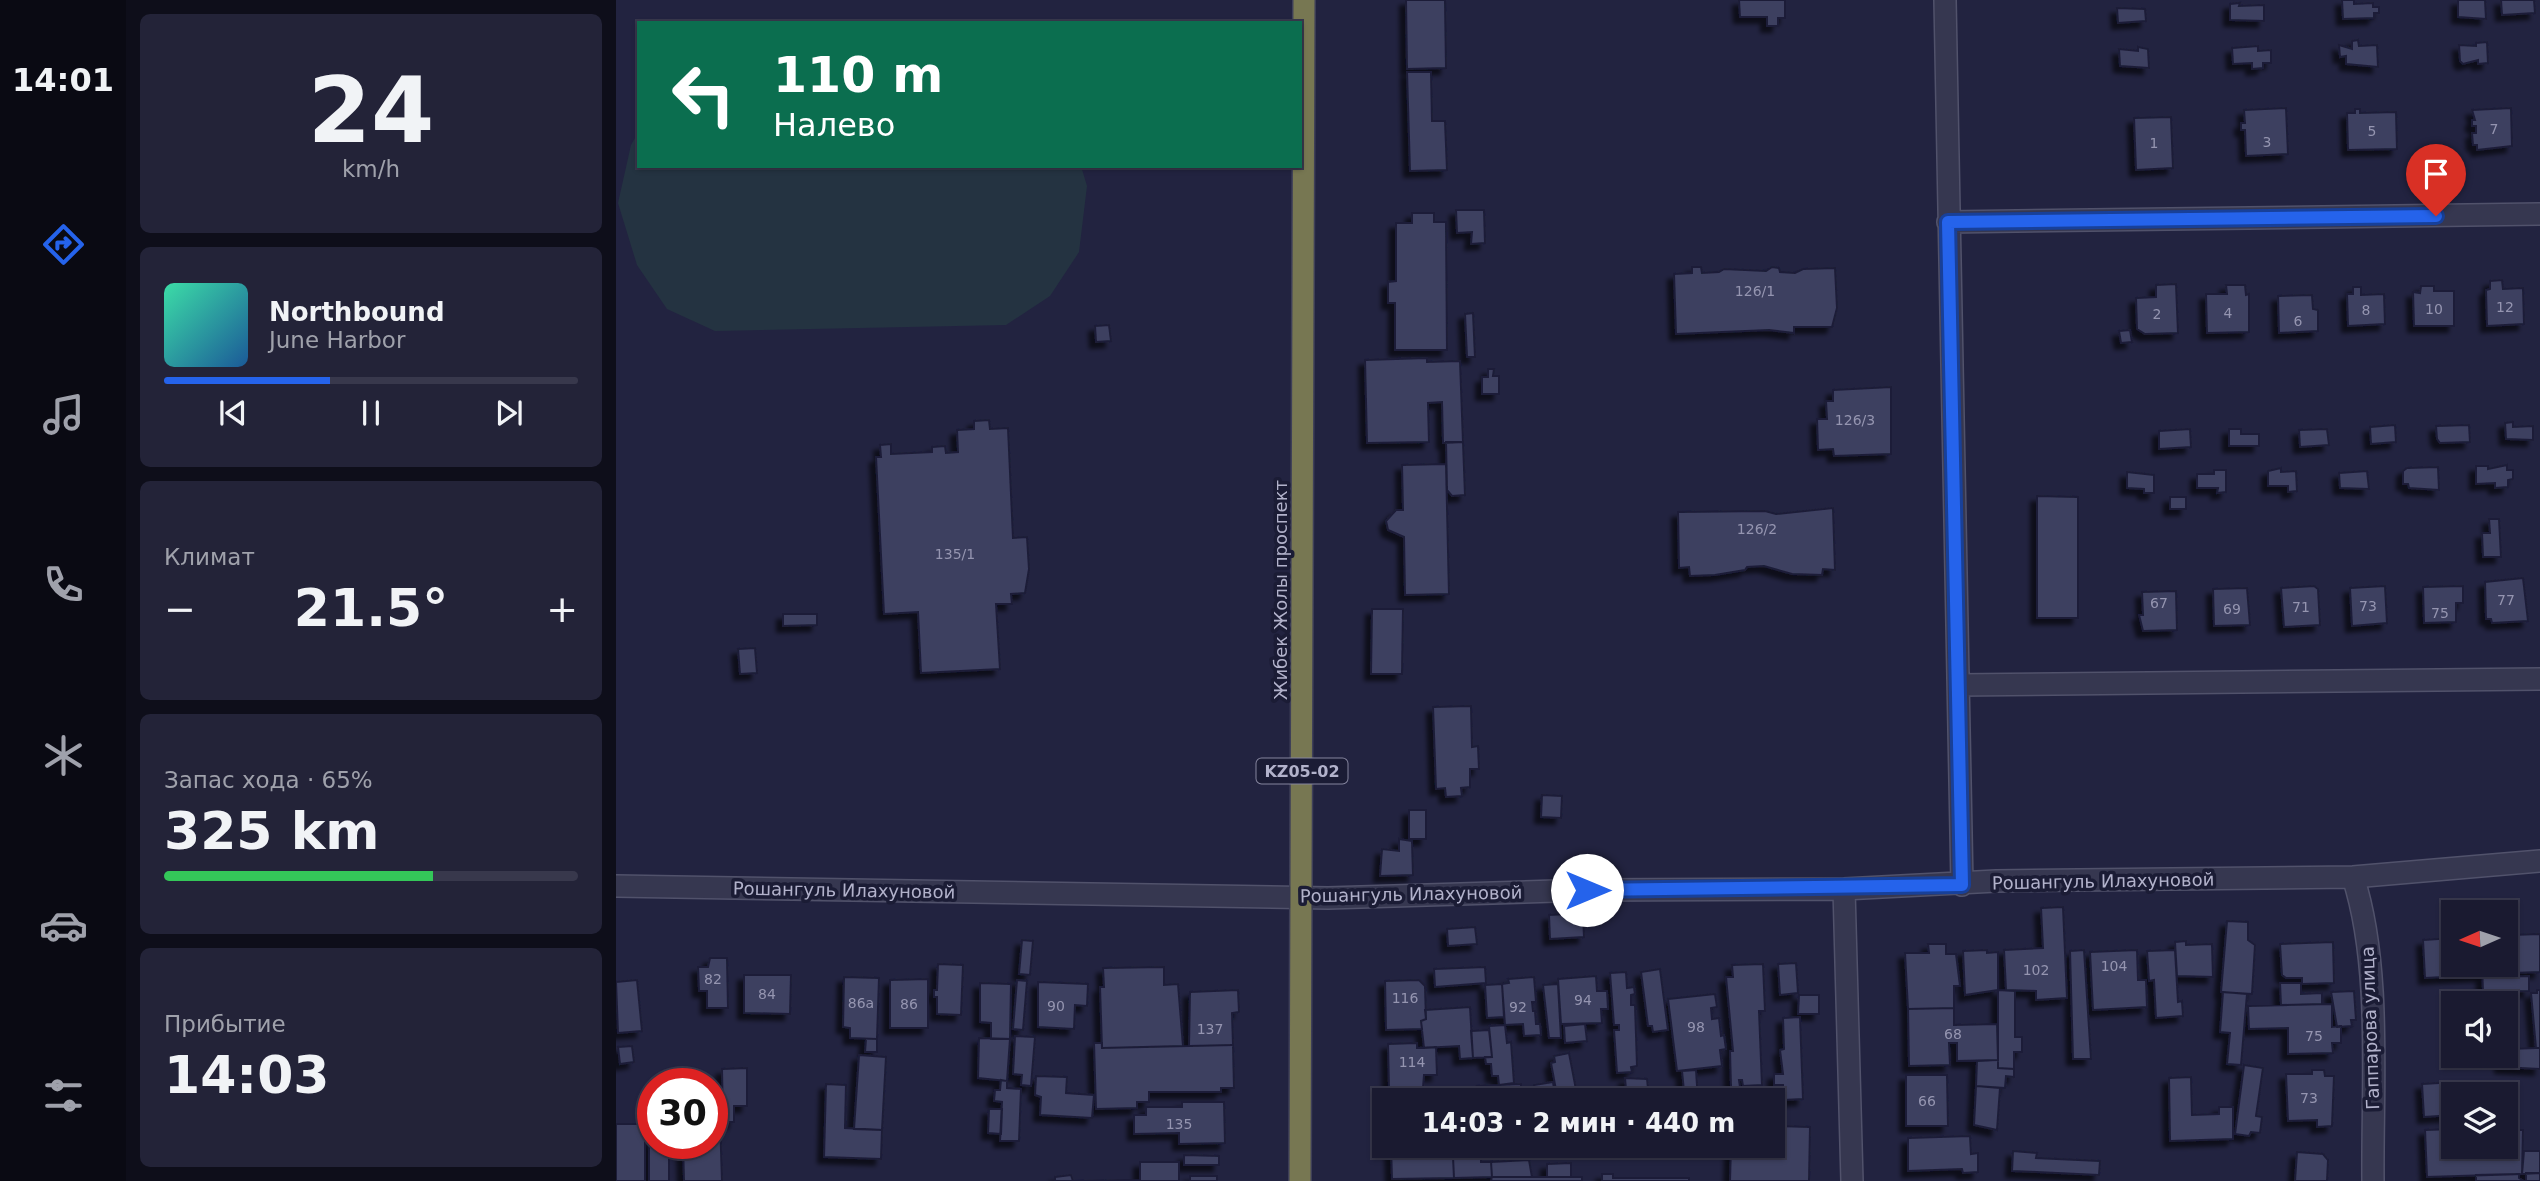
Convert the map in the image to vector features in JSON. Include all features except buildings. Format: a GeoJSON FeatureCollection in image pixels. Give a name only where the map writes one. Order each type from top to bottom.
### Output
{"type":"FeatureCollection","features":[{"type":"Feature","properties":{"kind":"highway","name":"Жибек Жолы проспект"},"geometry":{"type":"LineString","coordinates":[[1300,1181],[1304,0]]}},
{"type":"Feature","properties":{"kind":"street"},"geometry":{"type":"LineString","coordinates":[[1945,0],[1962,885]]}},
{"type":"Feature","properties":{"kind":"street"},"geometry":{"type":"LineString","coordinates":[[1948,222],[2540,214]]}},
{"type":"Feature","properties":{"kind":"street"},"geometry":{"type":"LineString","coordinates":[[1959,685],[2540,679]]}},
{"type":"Feature","properties":{"kind":"street","name":"Рошангуль Илахуновой"},"geometry":{"type":"LineString","coordinates":[[616,886],[1328,898],[1587,890],[1844,889],[1962,885],[1996,881],[2353,877],[2540,860]]}},
{"type":"Feature","properties":{"kind":"street","name":"Гаппарова улица"},"geometry":{"type":"LineString","coordinates":[[2353,877],[2365,915],[2371,973],[2373,1181]]}},
{"type":"Feature","properties":{"kind":"street"},"geometry":{"type":"LineString","coordinates":[[1844,889],[1852,1181]]}},
{"type":"Feature","properties":{"kind":"shaded area"},"geometry":{"type":"Polygon","coordinates":[[[637,134],[637,168],[1082,168],[1087,186],[1079,252],[1050,296],[1006,325],[715,331],[667,309],[637,265],[618,203],[631,145],[637,134]]]}},
{"type":"Feature","properties":{"kind":"route"},"geometry":{"type":"LineString","coordinates":[[1587,890],[1844,889],[1962,885],[1948,222],[2436,216]]}}]}
